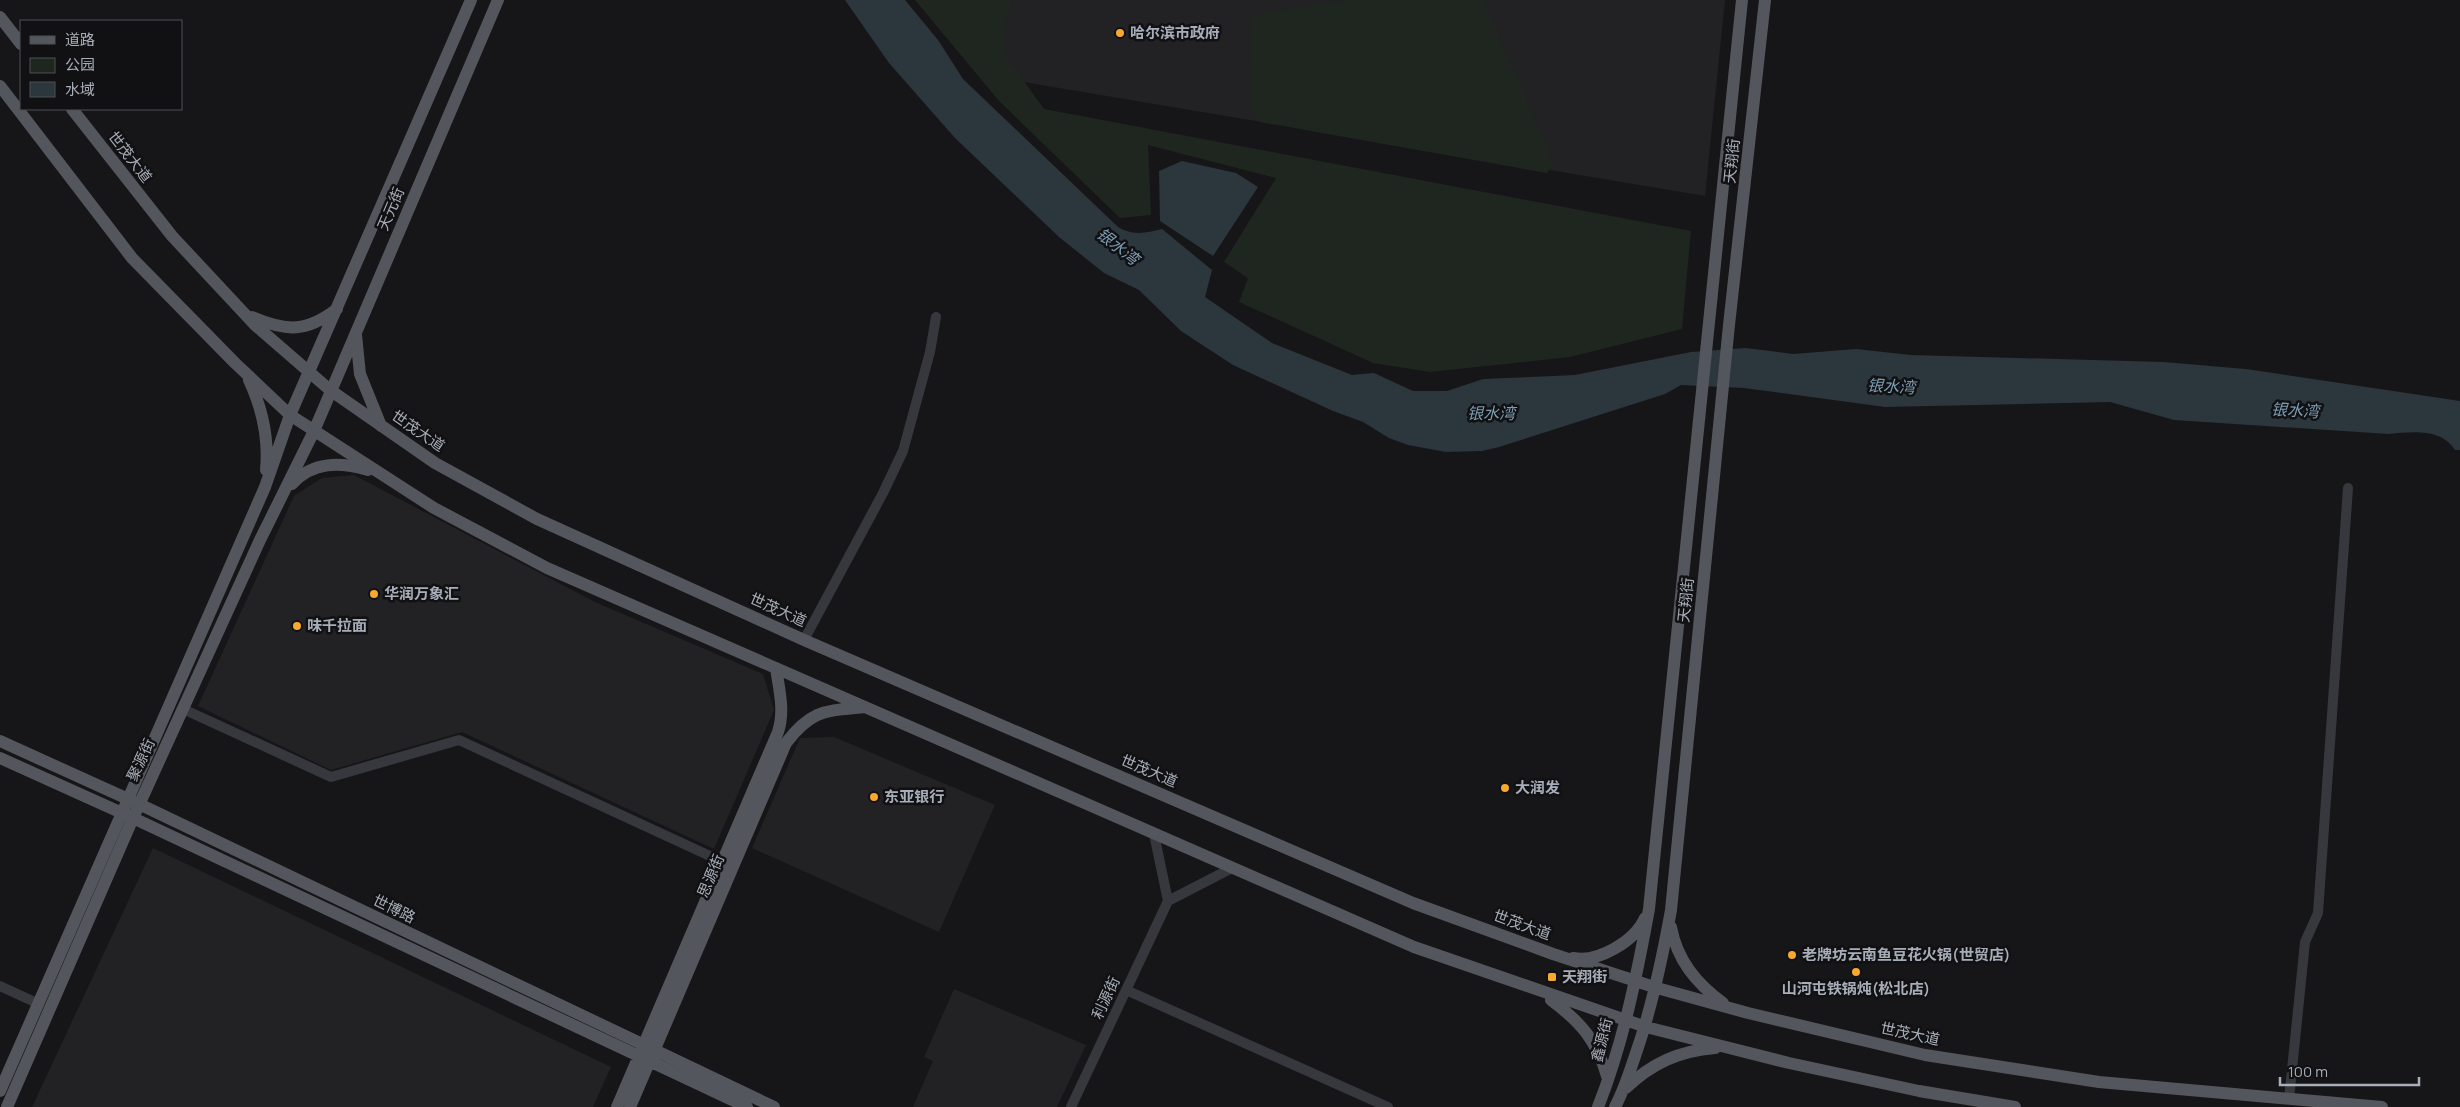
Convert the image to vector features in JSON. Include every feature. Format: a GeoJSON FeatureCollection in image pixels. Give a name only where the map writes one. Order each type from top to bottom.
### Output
{"type":"FeatureCollection","features":[{"type":"Feature","properties":{"kind":"main road","name":"天元街"},"geometry":{"type":"LineString","coordinates":[[290,415],[338,309],[471,0]]}},
{"type":"Feature","properties":{"kind":"main road","name":"天元街"},"geometry":{"type":"LineString","coordinates":[[314,431],[498,0]]}},
{"type":"Feature","properties":{"kind":"main road","name":"天翔街"},"geometry":{"type":"LineString","coordinates":[[1634,981],[1649,909],[1700,391],[1709,322],[1742,0]]}},
{"type":"Feature","properties":{"kind":"main road","name":"天翔街"},"geometry":{"type":"LineString","coordinates":[[1657,988],[1671,910],[1729,325],[1765,0]]}},
{"type":"Feature","properties":{"kind":"main road"},"geometry":{"type":"LineString","coordinates":[[0,17],[20,43]]}},
{"type":"Feature","properties":{"kind":"main road"},"geometry":{"type":"LineString","coordinates":[[0,86],[132,258],[290,415],[434,508],[547,568],[1414,947],[1646,1027],[1724,1047],[1919,1091],[2015,1107]]}},
{"type":"Feature","properties":{"kind":"main road","name":"世茂大道"},"geometry":{"type":"LineString","coordinates":[[73,110],[172,236],[245,314],[330,390],[435,464],[537,519],[804,640],[1413,903],[1553,954],[1657,988],[1748,1013],[1925,1055],[2099,1082],[2382,1107]]}},
{"type":"Feature","properties":{"kind":"main road"},"geometry":{"type":"LineString","coordinates":[[245,314],[276,327],[292,328],[309,326],[326,318],[338,309]]}},
{"type":"Feature","properties":{"kind":"main road"},"geometry":{"type":"LineString","coordinates":[[356,330],[360,374],[381,426]]}},
{"type":"Feature","properties":{"kind":"main road"},"geometry":{"type":"LineString","coordinates":[[246,373],[262,413],[268,454],[266,487]]}},
{"type":"Feature","properties":{"kind":"main road","name":"聚源街"},"geometry":{"type":"LineString","coordinates":[[7,1107],[266,487],[290,415]]}},
{"type":"Feature","properties":{"kind":"main road","name":"聚源街"},"geometry":{"type":"LineString","coordinates":[[134,802],[183,709],[314,431]]}},
{"type":"Feature","properties":{"kind":"main road"},"geometry":{"type":"LineString","coordinates":[[284,493],[303,473],[324,465],[350,465],[382,475]]}},
{"type":"Feature","properties":{"kind":"main road","name":"思源街"},"geometry":{"type":"LineString","coordinates":[[630,1107],[646,1054],[781,723],[781,705],[776,668]]}},
{"type":"Feature","properties":{"kind":"main road","name":"思源街"},"geometry":{"type":"LineString","coordinates":[[617,1107],[646,1054],[786,743],[802,724],[818,714],[867,707]]}},
{"type":"Feature","properties":{"kind":"main road","name":"世博路"},"geometry":{"type":"LineString","coordinates":[[0,741],[134,802],[646,1054],[747,1107]]}},
{"type":"Feature","properties":{"kind":"main road","name":"世博路"},"geometry":{"type":"LineString","coordinates":[[0,758],[646,1054],[774,1107]]}},
{"type":"Feature","properties":{"kind":"main road","name":"聚源街"},"geometry":{"type":"LineString","coordinates":[[0,1091],[128,816]]}},
{"type":"Feature","properties":{"kind":"main road"},"geometry":{"type":"LineString","coordinates":[[1553,954],[1577,959],[1599,955],[1618,946],[1641,927],[1649,909]]}},
{"type":"Feature","properties":{"kind":"main road"},"geometry":{"type":"LineString","coordinates":[[1671,910],[1674,940],[1693,978],[1725,1005],[1748,1013]]}},
{"type":"Feature","properties":{"kind":"main road","name":"鑫源街"},"geometry":{"type":"LineString","coordinates":[[1598,1107],[1608,1080],[1634,981]]}},
{"type":"Feature","properties":{"kind":"main road"},"geometry":{"type":"LineString","coordinates":[[1615,1107],[1625,1090],[1657,988]]}},
{"type":"Feature","properties":{"kind":"main road"},"geometry":{"type":"LineString","coordinates":[[1541,992],[1576,1019],[1586,1032],[1603,1063],[1608,1080]]}},
{"type":"Feature","properties":{"kind":"main road"},"geometry":{"type":"LineString","coordinates":[[1625,1090],[1651,1067],[1676,1055],[1694,1050],[1724,1047]]}},
{"type":"Feature","properties":{"kind":"street"},"geometry":{"type":"LineString","coordinates":[[804,640],[883,493],[903,451],[930,352],[936,318]]}},
{"type":"Feature","properties":{"kind":"street"},"geometry":{"type":"LineString","coordinates":[[2289,1100],[2305,942],[2318,913],[2348,488]]}},
{"type":"Feature","properties":{"kind":"street"},"geometry":{"type":"LineString","coordinates":[[183,709],[331,778],[459,740],[723,862]]}},
{"type":"Feature","properties":{"kind":"street"},"geometry":{"type":"LineString","coordinates":[[1154,834],[1168,901],[1232,868]]}},
{"type":"Feature","properties":{"kind":"street","name":"利源街"},"geometry":{"type":"LineString","coordinates":[[1071,1107],[1168,901]]}},
{"type":"Feature","properties":{"kind":"street"},"geometry":{"type":"LineString","coordinates":[[0,986],[39,1004]]}},
{"type":"Feature","properties":{"kind":"street"},"geometry":{"type":"LineString","coordinates":[[1126,990],[1388,1107]]}},
{"type":"Feature","properties":{"kind":"shaded area"},"geometry":{"type":"Polygon","coordinates":[[[930,0],[1725,0],[1705,196],[987,76],[930,0]]]}},
{"type":"Feature","properties":{"kind":"shaded area"},"geometry":{"type":"Polygon","coordinates":[[[354,475],[595,602],[763,674],[774,710],[714,849],[462,732],[331,770],[198,706],[294,496],[322,478],[354,475]]]}},
{"type":"Feature","properties":{"kind":"shaded area"},"geometry":{"type":"Polygon","coordinates":[[[834,737],[995,805],[939,932],[752,848],[800,738],[834,737]]]}},
{"type":"Feature","properties":{"kind":"shaded area"},"geometry":{"type":"Polygon","coordinates":[[[153,848],[611,1067],[593,1107],[32,1107],[153,848]]]}},
{"type":"Feature","properties":{"kind":"shaded area"},"geometry":{"type":"Polygon","coordinates":[[[954,989],[1086,1045],[1057,1107],[913,1107],[933,1061],[924,1057],[954,989]]]}},
{"type":"Feature","properties":{"kind":"green space"},"geometry":{"type":"Polygon","coordinates":[[[915,0],[1013,0],[1005,22],[1003,52],[1044,109],[1691,231],[1682,329],[1570,357],[1430,372],[1373,363],[1239,302],[1248,278],[1224,262],[1276,178],[1148,145],[1151,215],[1120,218],[999,101],[915,0]]]}},
{"type":"Feature","properties":{"kind":"green space"},"geometry":{"type":"Polygon","coordinates":[[[1345,0],[1483,0],[1554,162],[1547,173],[1260,122],[1252,109],[1250,24],[1257,14],[1345,0]]]}},
{"type":"Feature","properties":{"kind":"water","name":"银水湾"},"geometry":{"type":"Polygon","coordinates":[[[845,0],[905,0],[938,40],[963,79],[1118,227],[1134,233],[1162,229],[1212,270],[1205,297],[1272,343],[1352,375],[1374,373],[1413,391],[1447,391],[1483,379],[1575,375],[1691,352],[1746,348],[1793,354],[1856,349],[1911,355],[2163,362],[2246,369],[2460,401],[2460,450],[2455,450],[2442,438],[2425,433],[2389,434],[2174,420],[2110,402],[1885,407],[1744,388],[1681,385],[1665,394],[1482,451],[1446,452],[1408,445],[1389,438],[1363,422],[1333,411],[1233,365],[1181,331],[1139,290],[1104,273],[1059,237],[955,138],[889,63],[845,0]]]}},
{"type":"Feature","properties":{"kind":"water"},"geometry":{"type":"Polygon","coordinates":[[[1182,161],[1236,173],[1258,187],[1213,256],[1160,221],[1159,171],[1182,161]]]}},
{"type":"Feature","properties":{"kind":"place","name":"哈尔滨市政府"},"geometry":{"type":"Point","coordinates":[1120,33]}},
{"type":"Feature","properties":{"kind":"place","name":"华润万象汇"},"geometry":{"type":"Point","coordinates":[374,594]}},
{"type":"Feature","properties":{"kind":"place","name":"味千拉面"},"geometry":{"type":"Point","coordinates":[297,626]}},
{"type":"Feature","properties":{"kind":"place","name":"大润发"},"geometry":{"type":"Point","coordinates":[1505,788]}},
{"type":"Feature","properties":{"kind":"place","name":"东亚银行"},"geometry":{"type":"Point","coordinates":[874,797]}},
{"type":"Feature","properties":{"kind":"place","name":"老牌坊云南鱼豆花火锅(世贸店)"},"geometry":{"type":"Point","coordinates":[1792,955]}},
{"type":"Feature","properties":{"kind":"place","name":"山河屯铁锅炖(松北店)"},"geometry":{"type":"Point","coordinates":[1856,972]}},
{"type":"Feature","properties":{"kind":"place","name":"天翔街"},"geometry":{"type":"Point","coordinates":[1552,977]}}]}
